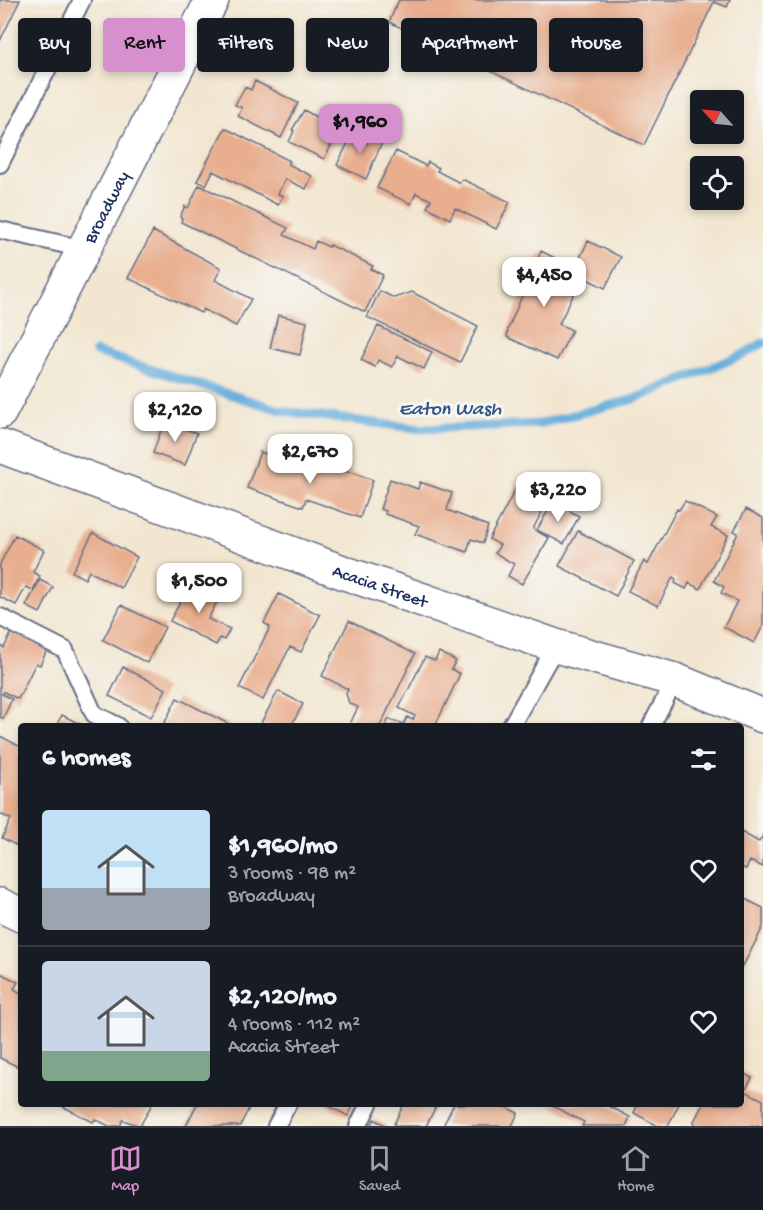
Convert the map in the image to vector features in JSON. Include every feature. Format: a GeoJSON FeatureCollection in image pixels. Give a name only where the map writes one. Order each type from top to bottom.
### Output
{"type":"FeatureCollection","features":[{"type":"Feature","properties":{"kind":"street","name":"Broadway"},"geometry":{"type":"LineString","coordinates":[[0,412],[212,0]]}},
{"type":"Feature","properties":{"kind":"street","name":"Acacia Street"},"geometry":{"type":"LineString","coordinates":[[0,446],[345,573],[556,646],[675,680],[763,716]]}},
{"type":"Feature","properties":{"kind":"street"},"geometry":{"type":"LineString","coordinates":[[0,905],[18,914]]}},
{"type":"Feature","properties":{"kind":"lane"},"geometry":{"type":"LineString","coordinates":[[0,164],[82,0]]}},
{"type":"Feature","properties":{"kind":"lane"},"geometry":{"type":"LineString","coordinates":[[0,230],[84,249]]}},
{"type":"Feature","properties":{"kind":"lane"},"geometry":{"type":"LineString","coordinates":[[0,617],[65,650],[94,714],[112,723]]}},
{"type":"Feature","properties":{"kind":"lane"},"geometry":{"type":"LineString","coordinates":[[513,723],[556,646]]}},
{"type":"Feature","properties":{"kind":"lane"},"geometry":{"type":"LineString","coordinates":[[653,723],[675,680]]}},
{"type":"Feature","properties":{"kind":"lane"},"geometry":{"type":"LineString","coordinates":[[276,1126],[286,1107]]}},
{"type":"Feature","properties":{"kind":"lane"},"geometry":{"type":"LineString","coordinates":[[358,1126],[368,1107]]}},
{"type":"Feature","properties":{"kind":"building"},"geometry":{"type":"Polygon","coordinates":[[[0,0],[20,0],[0,41],[0,0]]]}},
{"type":"Feature","properties":{"kind":"building"},"geometry":{"type":"Polygon","coordinates":[[[399,0],[730,0],[727,7],[714,2],[644,145],[493,72],[537,72],[537,18],[401,18],[401,28],[389,22],[399,0]]]}},
{"type":"Feature","properties":{"kind":"building"},"geometry":{"type":"Polygon","coordinates":[[[255,81],[298,103],[281,138],[238,116],[242,108],[235,105],[245,87],[251,90],[255,81]]]}},
{"type":"Feature","properties":{"kind":"building"},"geometry":{"type":"Polygon","coordinates":[[[304,110],[339,130],[324,159],[289,142],[294,131],[292,130],[304,110]]]}},
{"type":"Feature","properties":{"kind":"building"},"geometry":{"type":"Polygon","coordinates":[[[225,128],[290,161],[288,164],[312,176],[306,189],[285,179],[278,194],[283,196],[278,205],[213,171],[206,185],[197,181],[225,128]]]}},
{"type":"Feature","properties":{"kind":"building"},"geometry":{"type":"Polygon","coordinates":[[[371,134],[383,140],[366,179],[337,165],[352,135],[367,143],[371,134]]]}},
{"type":"Feature","properties":{"kind":"building"},"geometry":{"type":"Polygon","coordinates":[[[396,151],[426,166],[428,162],[439,168],[437,171],[460,183],[462,179],[510,202],[496,229],[455,208],[450,219],[427,207],[431,200],[416,193],[411,204],[377,188],[396,151]]]}},
{"type":"Feature","properties":{"kind":"building"},"geometry":{"type":"Polygon","coordinates":[[[199,185],[288,228],[284,235],[313,249],[316,241],[329,247],[330,245],[373,266],[371,269],[383,275],[365,312],[181,222],[180,217],[185,206],[188,208],[199,185]]]}},
{"type":"Feature","properties":{"kind":"building"},"geometry":{"type":"Polygon","coordinates":[[[153,231],[221,268],[215,280],[251,299],[236,326],[203,309],[201,313],[128,278],[153,231]]]}},
{"type":"Feature","properties":{"kind":"building"},"geometry":{"type":"Polygon","coordinates":[[[588,241],[621,257],[605,288],[573,272],[588,241]]]}},
{"type":"Feature","properties":{"kind":"building"},"geometry":{"type":"Polygon","coordinates":[[[541,251],[563,262],[560,269],[581,279],[559,324],[572,330],[557,360],[507,337],[508,329],[541,251]]]}},
{"type":"Feature","properties":{"kind":"building"},"geometry":{"type":"Polygon","coordinates":[[[380,291],[394,298],[412,292],[478,326],[460,362],[367,317],[380,291]]]}},
{"type":"Feature","properties":{"kind":"building"},"geometry":{"type":"Polygon","coordinates":[[[278,315],[307,322],[300,355],[270,348],[278,315]]]}},
{"type":"Feature","properties":{"kind":"building"},"geometry":{"type":"Polygon","coordinates":[[[378,326],[432,352],[424,369],[398,356],[392,367],[378,360],[375,367],[361,360],[378,326]]]}},
{"type":"Feature","properties":{"kind":"building"},"geometry":{"type":"Polygon","coordinates":[[[164,422],[197,433],[185,465],[153,453],[164,422]]]}},
{"type":"Feature","properties":{"kind":"building"},"geometry":{"type":"Polygon","coordinates":[[[260,452],[316,471],[318,467],[354,473],[373,480],[360,518],[306,499],[303,507],[247,488],[260,452]]]}},
{"type":"Feature","properties":{"kind":"building"},"geometry":{"type":"Polygon","coordinates":[[[523,475],[553,490],[533,529],[549,538],[522,584],[508,576],[514,564],[495,553],[500,545],[489,539],[523,475]]]}},
{"type":"Feature","properties":{"kind":"building"},"geometry":{"type":"Polygon","coordinates":[[[390,479],[418,489],[420,482],[452,493],[447,510],[488,526],[483,543],[471,539],[467,552],[415,534],[419,526],[385,514],[386,511],[380,509],[390,479]]]}},
{"type":"Feature","properties":{"kind":"building"},"geometry":{"type":"Polygon","coordinates":[[[685,501],[717,517],[711,527],[728,535],[700,589],[689,583],[686,589],[675,583],[676,579],[673,577],[658,606],[628,591],[644,561],[648,564],[677,509],[679,510],[685,501]]]}},
{"type":"Feature","properties":{"kind":"building"},"geometry":{"type":"Polygon","coordinates":[[[553,502],[579,516],[564,544],[537,530],[553,502]]]}},
{"type":"Feature","properties":{"kind":"building"},"geometry":{"type":"Polygon","coordinates":[[[746,509],[763,518],[763,626],[754,643],[724,627],[737,601],[721,593],[724,587],[714,581],[738,533],[734,531],[746,509]]]}},
{"type":"Feature","properties":{"kind":"building"},"geometry":{"type":"Polygon","coordinates":[[[578,531],[634,561],[616,596],[559,566],[578,531]]]}},
{"type":"Feature","properties":{"kind":"building"},"geometry":{"type":"Polygon","coordinates":[[[93,533],[137,557],[121,588],[89,571],[85,579],[72,572],[93,533]]]}},
{"type":"Feature","properties":{"kind":"building"},"geometry":{"type":"Polygon","coordinates":[[[15,535],[44,550],[33,572],[40,576],[33,590],[26,587],[16,605],[0,597],[0,564],[15,535]]]}},
{"type":"Feature","properties":{"kind":"building"},"geometry":{"type":"Polygon","coordinates":[[[40,580],[53,587],[40,613],[26,606],[40,580]]]}},
{"type":"Feature","properties":{"kind":"building"},"geometry":{"type":"Polygon","coordinates":[[[191,581],[220,596],[208,619],[230,629],[224,640],[220,638],[216,645],[170,621],[191,581]]]}},
{"type":"Feature","properties":{"kind":"building"},"geometry":{"type":"Polygon","coordinates":[[[279,594],[320,615],[301,652],[290,647],[263,700],[239,688],[270,627],[264,623],[279,594]]]}},
{"type":"Feature","properties":{"kind":"building"},"geometry":{"type":"Polygon","coordinates":[[[121,605],[165,627],[147,663],[103,640],[121,605]]]}},
{"type":"Feature","properties":{"kind":"building"},"geometry":{"type":"Polygon","coordinates":[[[349,621],[415,654],[381,723],[350,723],[358,707],[349,703],[346,694],[348,689],[322,676],[349,621]]]}},
{"type":"Feature","properties":{"kind":"building"},"geometry":{"type":"Polygon","coordinates":[[[12,632],[47,650],[40,665],[36,663],[18,699],[4,692],[2,694],[12,699],[3,718],[0,717],[0,645],[4,648],[12,632]]]}},
{"type":"Feature","properties":{"kind":"building"},"geometry":{"type":"Polygon","coordinates":[[[439,652],[456,661],[451,669],[460,674],[436,723],[404,723],[407,717],[413,720],[415,716],[399,708],[425,657],[435,661],[439,652]]]}},
{"type":"Feature","properties":{"kind":"building"},"geometry":{"type":"Polygon","coordinates":[[[123,667],[166,689],[151,717],[109,696],[123,667]]]}},
{"type":"Feature","properties":{"kind":"building"},"geometry":{"type":"Polygon","coordinates":[[[278,691],[303,704],[293,723],[261,723],[278,691]]]}},
{"type":"Feature","properties":{"kind":"building"},"geometry":{"type":"Polygon","coordinates":[[[177,698],[227,723],[164,723],[177,698]]]}},
{"type":"Feature","properties":{"kind":"building"},"geometry":{"type":"Polygon","coordinates":[[[62,715],[78,723],[58,723],[62,715]]]}},
{"type":"Feature","properties":{"kind":"building"},"geometry":{"type":"Polygon","coordinates":[[[389,719],[401,723],[387,723],[389,719]]]}},
{"type":"Feature","properties":{"kind":"building"},"geometry":{"type":"Polygon","coordinates":[[[0,736],[18,745],[18,846],[2,838],[11,819],[0,814],[0,736]]]}},
{"type":"Feature","properties":{"kind":"building"},"geometry":{"type":"Polygon","coordinates":[[[744,834],[759,842],[763,835],[763,867],[750,861],[746,869],[744,868],[744,834]]]}},
{"type":"Feature","properties":{"kind":"building"},"geometry":{"type":"Polygon","coordinates":[[[744,898],[763,908],[763,927],[744,964],[744,898]]]}},
{"type":"Feature","properties":{"kind":"building"},"geometry":{"type":"Polygon","coordinates":[[[0,973],[18,982],[14,989],[18,991],[18,1067],[0,1058],[0,973]]]}},
{"type":"Feature","properties":{"kind":"building"},"geometry":{"type":"Polygon","coordinates":[[[744,1074],[752,1078],[745,1091],[763,1100],[763,1126],[699,1126],[693,1123],[701,1107],[744,1107],[744,1074]]]}},
{"type":"Feature","properties":{"kind":"building"},"geometry":{"type":"Polygon","coordinates":[[[64,1107],[150,1107],[140,1126],[123,1120],[120,1126],[109,1126],[95,1119],[93,1122],[64,1107]]]}},
{"type":"Feature","properties":{"kind":"building"},"geometry":{"type":"Polygon","coordinates":[[[196,1107],[250,1107],[240,1126],[186,1126],[196,1107]]]}},
{"type":"Feature","properties":{"kind":"building"},"geometry":{"type":"Polygon","coordinates":[[[331,1107],[352,1107],[348,1116],[331,1107]]]}},
{"type":"Feature","properties":{"kind":"building"},"geometry":{"type":"Polygon","coordinates":[[[402,1107],[436,1107],[426,1126],[394,1124],[402,1107]]]}},
{"type":"Feature","properties":{"kind":"building"},"geometry":{"type":"Polygon","coordinates":[[[452,1107],[505,1107],[518,1113],[512,1126],[443,1126],[452,1107]]]}},
{"type":"Feature","properties":{"kind":"building"},"geometry":{"type":"Polygon","coordinates":[[[555,1107],[611,1107],[630,1117],[626,1126],[582,1126],[584,1122],[555,1107]]]}},
{"type":"Feature","properties":{"kind":"building"},"geometry":{"type":"Polygon","coordinates":[[[637,1107],[678,1107],[668,1126],[658,1126],[634,1113],[637,1107]]]}},
{"type":"Feature","properties":{"kind":"building"},"geometry":{"type":"Polygon","coordinates":[[[374,1119],[387,1126],[371,1126],[374,1119]]]}},
{"type":"Feature","properties":{"kind":"waterway","name":"Eaton Wash"},"geometry":{"type":"LineString","coordinates":[[96,352],[283,411],[421,429],[539,424],[634,399],[742,355],[763,343]]}}]}
